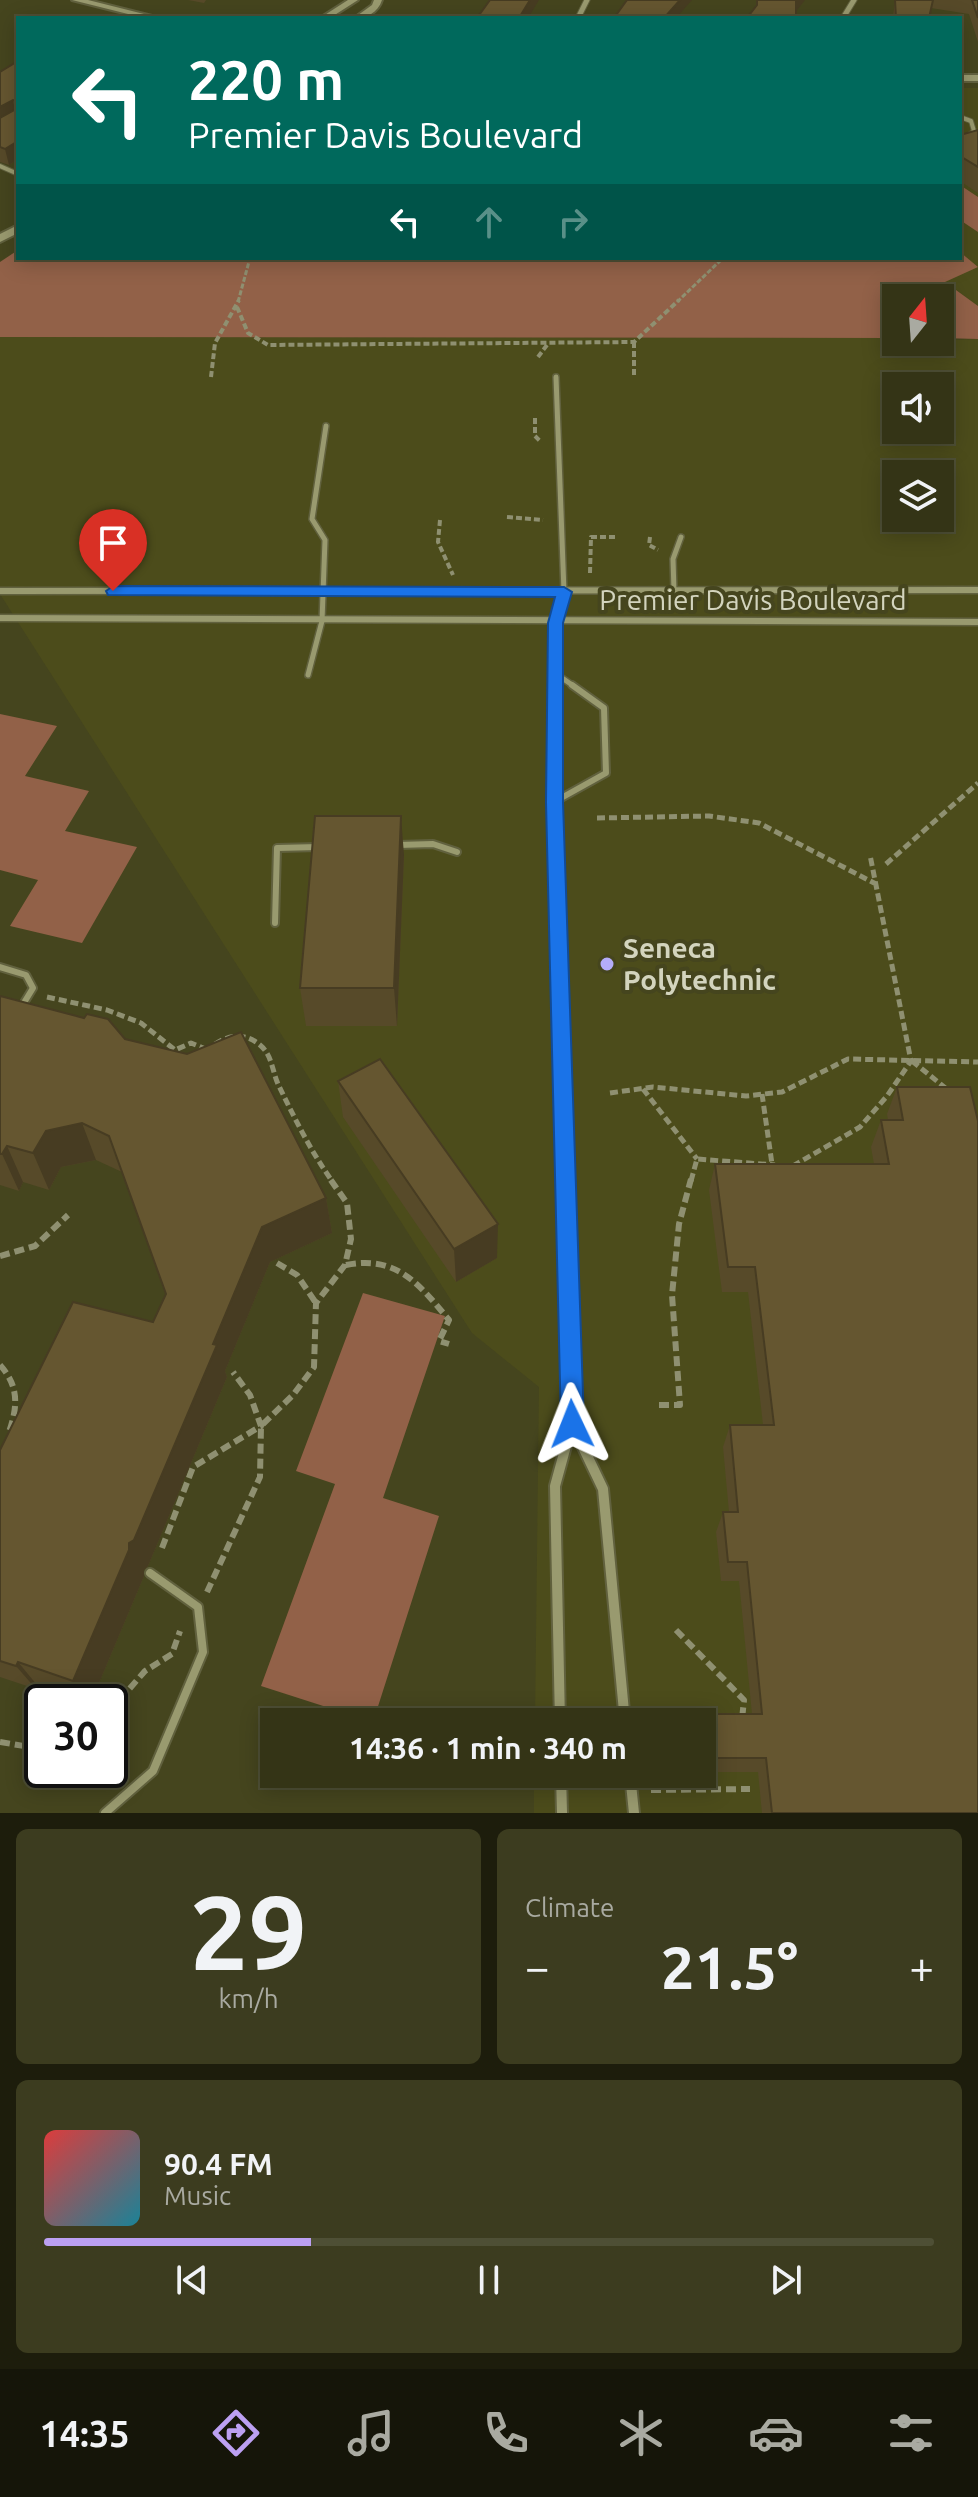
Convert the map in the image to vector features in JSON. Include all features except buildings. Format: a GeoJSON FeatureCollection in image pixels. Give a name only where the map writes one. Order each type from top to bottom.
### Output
{"type":"FeatureCollection","features":[{"type":"Feature","properties":{"kind":"main road"},"geometry":{"type":"LineString","coordinates":[[76,0],[101,2],[149,16]]}},
{"type":"Feature","properties":{"kind":"main road"},"geometry":{"type":"LineString","coordinates":[[327,16],[354,0]]}},
{"type":"Feature","properties":{"kind":"main road"},"geometry":{"type":"LineString","coordinates":[[361,16],[376,6],[378,0]]}},
{"type":"Feature","properties":{"kind":"street","name":"Premier Davis Boulevard"},"geometry":{"type":"LineString","coordinates":[[0,591],[978,590]]}},
{"type":"Feature","properties":{"kind":"street"},"geometry":{"type":"LineString","coordinates":[[560,1708],[555,1486],[572,1424],[554,802],[555,623],[564,592]]}},
{"type":"Feature","properties":{"kind":"street","name":"Premier Davis Boulevard"},"geometry":{"type":"LineString","coordinates":[[0,618],[555,623],[978,622]]}},
{"type":"Feature","properties":{"kind":"street"},"geometry":{"type":"LineString","coordinates":[[572,1424],[603,1489],[624,1708]]}},
{"type":"Feature","properties":{"kind":"street"},"geometry":{"type":"LineString","coordinates":[[561,1788],[562,1813]]}},
{"type":"Feature","properties":{"kind":"street"},"geometry":{"type":"LineString","coordinates":[[631,1788],[634,1813]]}},
{"type":"Feature","properties":{"kind":"lane"},"geometry":{"type":"LineString","coordinates":[[962,118],[971,121],[974,131],[962,140]]}},
{"type":"Feature","properties":{"kind":"lane"},"geometry":{"type":"LineString","coordinates":[[556,377],[564,592]]}},
{"type":"Feature","properties":{"kind":"lane"},"geometry":{"type":"LineString","coordinates":[[308,675],[322,621],[325,540],[312,519],[326,426]]}},
{"type":"Feature","properties":{"kind":"lane"},"geometry":{"type":"LineString","coordinates":[[674,591],[673,559],[681,537]]}},
{"type":"Feature","properties":{"kind":"lane"},"geometry":{"type":"LineString","coordinates":[[554,802],[606,773],[604,708],[555,673]]}},
{"type":"Feature","properties":{"kind":"lane"},"geometry":{"type":"LineString","coordinates":[[386,845],[433,844],[457,852]]}},
{"type":"Feature","properties":{"kind":"lane"},"geometry":{"type":"LineString","coordinates":[[275,923],[277,848],[324,847]]}},
{"type":"Feature","properties":{"kind":"lane"},"geometry":{"type":"LineString","coordinates":[[0,967],[26,975],[33,988],[17,1016]]}},
{"type":"Feature","properties":{"kind":"lane"},"geometry":{"type":"LineString","coordinates":[[105,1813],[153,1771],[203,1652],[199,1611],[150,1573]]}},
{"type":"Feature","properties":{"kind":"path"},"geometry":{"type":"LineString","coordinates":[[211,377],[215,343],[237,307],[249,260]]}},
{"type":"Feature","properties":{"kind":"path"},"geometry":{"type":"LineString","coordinates":[[237,307],[248,333],[268,345],[634,342],[721,260]]}},
{"type":"Feature","properties":{"kind":"path"},"geometry":{"type":"LineString","coordinates":[[634,342],[634,376]]}},
{"type":"Feature","properties":{"kind":"path"},"geometry":{"type":"LineString","coordinates":[[538,357],[547,345]]}},
{"type":"Feature","properties":{"kind":"path"},"geometry":{"type":"LineString","coordinates":[[507,517],[543,520]]}},
{"type":"Feature","properties":{"kind":"path"},"geometry":{"type":"LineString","coordinates":[[440,520],[438,542],[452,575],[468,575]]}},
{"type":"Feature","properties":{"kind":"path"},"geometry":{"type":"LineString","coordinates":[[590,577],[591,537],[616,537]]}},
{"type":"Feature","properties":{"kind":"path"},"geometry":{"type":"LineString","coordinates":[[886,864],[978,783]]}},
{"type":"Feature","properties":{"kind":"path"},"geometry":{"type":"LineString","coordinates":[[597,818],[709,816],[759,823],[876,884]]}},
{"type":"Feature","properties":{"kind":"path"},"geometry":{"type":"LineString","coordinates":[[870,855],[911,1061],[953,1094]]}},
{"type":"Feature","properties":{"kind":"path"},"geometry":{"type":"LineString","coordinates":[[30,993],[107,1010],[141,1023],[175,1050],[176,1060]]}},
{"type":"Feature","properties":{"kind":"path"},"geometry":{"type":"LineString","coordinates":[[162,1548],[193,1467],[261,1426],[293,1395],[314,1367],[316,1303],[345,1265],[351,1239],[347,1203],[313,1154],[276,1079],[271,1059],[260,1045],[239,1035],[224,1038],[207,1049],[202,1057]]}},
{"type":"Feature","properties":{"kind":"path"},"geometry":{"type":"LineString","coordinates":[[175,1050],[191,1043],[216,1055]]}},
{"type":"Feature","properties":{"kind":"path"},"geometry":{"type":"LineString","coordinates":[[610,1093],[642,1088],[746,1096],[782,1092],[848,1059],[978,1062]]}},
{"type":"Feature","properties":{"kind":"path"},"geometry":{"type":"LineString","coordinates":[[642,1088],[697,1159],[796,1166],[860,1127],[887,1096],[911,1061]]}},
{"type":"Feature","properties":{"kind":"path"},"geometry":{"type":"LineString","coordinates":[[762,1094],[772,1164]]}},
{"type":"Feature","properties":{"kind":"path"},"geometry":{"type":"LineString","coordinates":[[659,1405],[680,1405],[672,1295],[679,1224],[697,1159]]}},
{"type":"Feature","properties":{"kind":"path"},"geometry":{"type":"LineString","coordinates":[[0,1256],[35,1246],[68,1215]]}},
{"type":"Feature","properties":{"kind":"path"},"geometry":{"type":"LineString","coordinates":[[345,1265],[367,1258],[405,1273],[449,1320],[439,1341],[449,1344]]}},
{"type":"Feature","properties":{"kind":"path"},"geometry":{"type":"LineString","coordinates":[[277,1263],[297,1275],[316,1303]]}},
{"type":"Feature","properties":{"kind":"path"},"geometry":{"type":"LineString","coordinates":[[0,1365],[11,1375],[19,1403],[7,1439]]}},
{"type":"Feature","properties":{"kind":"path"},"geometry":{"type":"LineString","coordinates":[[199,1611],[260,1477],[261,1426],[250,1395],[233,1372]]}},
{"type":"Feature","properties":{"kind":"path"},"geometry":{"type":"LineString","coordinates":[[128,1690],[145,1671],[172,1654],[180,1634],[181,1619]]}},
{"type":"Feature","properties":{"kind":"path"},"geometry":{"type":"LineString","coordinates":[[676,1630],[744,1700],[741,1722],[716,1721]]}},
{"type":"Feature","properties":{"kind":"path"},"geometry":{"type":"LineString","coordinates":[[0,1742],[24,1746]]}},
{"type":"Feature","properties":{"kind":"path"},"geometry":{"type":"LineString","coordinates":[[648,1790],[750,1789]]}},
{"type":"Feature","properties":{"kind":"shaded area"},"geometry":{"type":"Polygon","coordinates":[[[962,88],[978,88],[978,306],[954,288],[954,284],[948,284],[916,260],[962,260],[962,88]]]}},
{"type":"Feature","properties":{"kind":"shaded area"},"geometry":{"type":"Polygon","coordinates":[[[962,186],[978,197],[978,232],[962,221],[962,186]]]}},
{"type":"Feature","properties":{"kind":"shaded area"},"geometry":{"type":"Polygon","coordinates":[[[16,251],[16,260],[962,260],[962,254],[978,267],[945,282],[948,284],[882,284],[882,338],[0,337],[0,262],[16,251]]]}},
{"type":"Feature","properties":{"kind":"shaded area"},"geometry":{"type":"Polygon","coordinates":[[[954,289],[978,306],[978,339],[954,338],[954,289]]]}},
{"type":"Feature","properties":{"kind":"shaded area","name":"Seneca Polytechnic"},"geometry":{"type":"Polygon","coordinates":[[[0,337],[882,338],[882,356],[954,356],[954,340],[978,339],[978,1813],[534,1813],[534,1788],[716,1788],[716,1708],[535,1708],[539,1387],[472,1333],[0,594],[0,337]]]}},
{"type":"Feature","properties":{"kind":"shaded area"},"geometry":{"type":"Polygon","coordinates":[[[0,714],[57,726],[25,776],[89,791],[65,831],[137,847],[82,943],[10,926],[38,880],[0,870],[0,714]]]}},
{"type":"Feature","properties":{"kind":"shaded area"},"geometry":{"type":"Polygon","coordinates":[[[363,1293],[445,1316],[383,1498],[439,1516],[377,1708],[329,1708],[261,1686],[335,1484],[296,1471],[363,1293]]]}},
{"type":"Feature","properties":{"kind":"place","name":"Seneca Polytechnic"},"geometry":{"type":"Point","coordinates":[607,964]}},
{"type":"Feature","properties":{"kind":"route"},"geometry":{"type":"LineString","coordinates":[[113,591],[564,592],[555,623],[554,821],[572,1424]]}}]}
